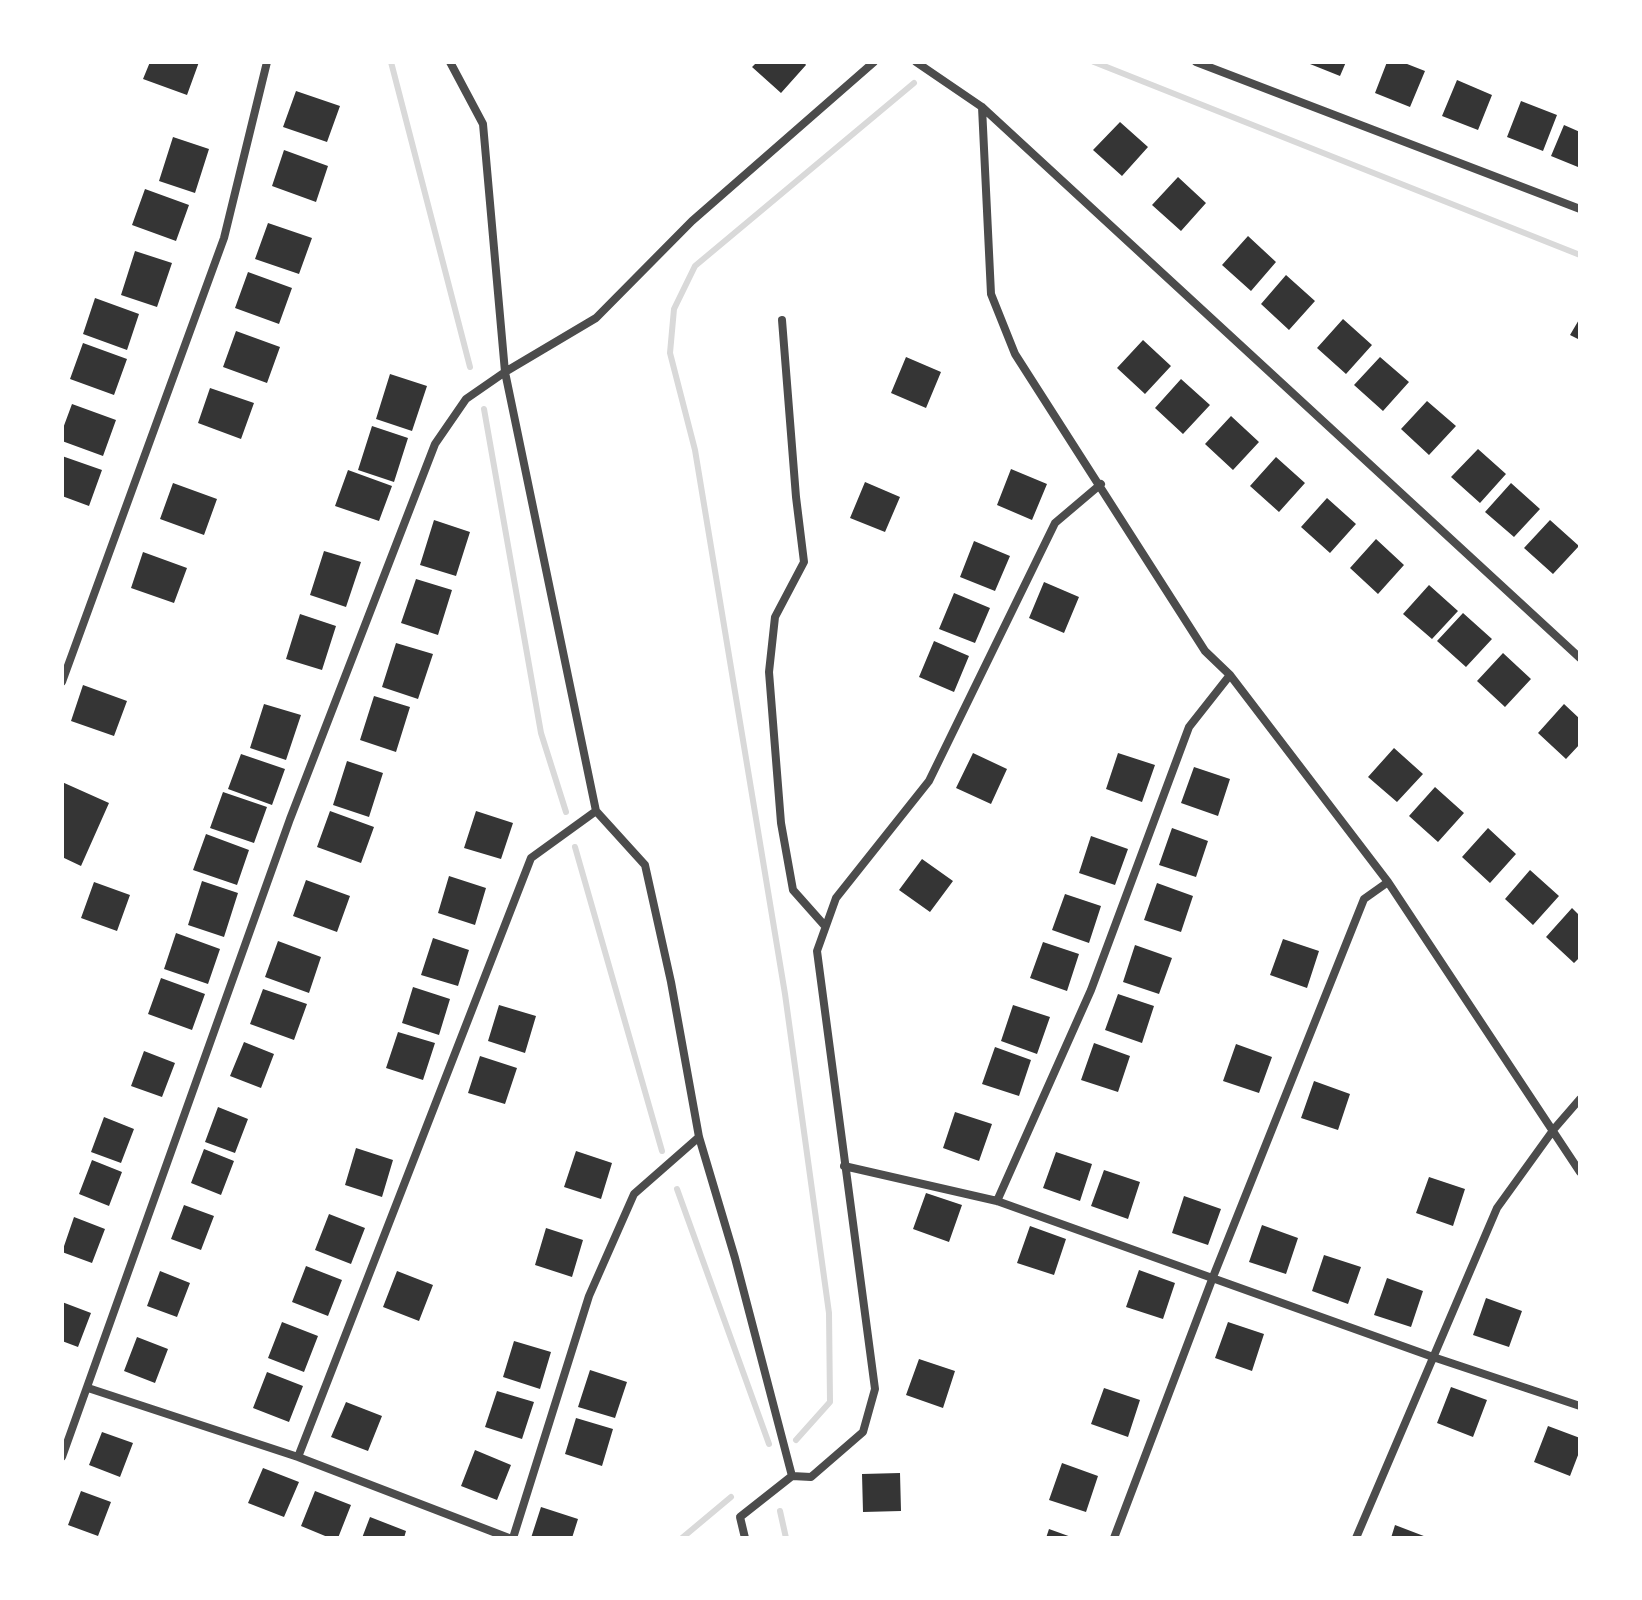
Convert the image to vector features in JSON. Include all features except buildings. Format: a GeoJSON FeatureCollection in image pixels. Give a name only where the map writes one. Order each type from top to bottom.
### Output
{"type":"FeatureCollection","features":[{"type":"Feature","properties":{"kind":"street"},"geometry":{"type":"LineString","coordinates":[[62,682],[224,238],[267,62]]}},
{"type":"Feature","properties":{"kind":"street"},"geometry":{"type":"LineString","coordinates":[[450,62],[483,124],[505,372],[596,811],[645,865],[671,982],[699,1137],[735,1258],[792,1476]]}},
{"type":"Feature","properties":{"kind":"street"},"geometry":{"type":"LineString","coordinates":[[62,1457],[290,819],[435,444],[466,399],[596,318],[692,221],[874,62]]}},
{"type":"Feature","properties":{"kind":"street"},"geometry":{"type":"LineString","coordinates":[[916,62],[982,107],[1580,658]]}},
{"type":"Feature","properties":{"kind":"street"},"geometry":{"type":"LineString","coordinates":[[1196,62],[1580,209]]}},
{"type":"Feature","properties":{"kind":"street"},"geometry":{"type":"LineString","coordinates":[[982,107],[991,294],[1015,354],[1205,651],[1230,675],[1388,882],[1580,1172]]}},
{"type":"Feature","properties":{"kind":"street"},"geometry":{"type":"LineString","coordinates":[[782,320],[804,562],[775,617],[769,672],[781,823],[793,890],[825,926]]}},
{"type":"Feature","properties":{"kind":"street"},"geometry":{"type":"LineString","coordinates":[[745,1538],[740,1517],[792,1476],[811,1477],[863,1432],[875,1389],[817,951],[825,926],[836,898],[929,781],[1055,523],[1101,484]]}},
{"type":"Feature","properties":{"kind":"street"},"geometry":{"type":"LineString","coordinates":[[997,1201],[1091,990],[1189,727],[1230,675]]}},
{"type":"Feature","properties":{"kind":"street"},"geometry":{"type":"LineString","coordinates":[[298,1457],[531,858],[596,811]]}},
{"type":"Feature","properties":{"kind":"street"},"geometry":{"type":"LineString","coordinates":[[1114,1538],[1213,1277],[1364,899],[1388,882]]}},
{"type":"Feature","properties":{"kind":"street"},"geometry":{"type":"LineString","coordinates":[[1356,1538],[1497,1208],[1554,1129],[1580,1099]]}},
{"type":"Feature","properties":{"kind":"street"},"geometry":{"type":"LineString","coordinates":[[88,1388],[298,1457],[511,1538],[589,1296],[634,1194],[699,1137]]}},
{"type":"Feature","properties":{"kind":"street"},"geometry":{"type":"LineString","coordinates":[[844,1166],[997,1201],[1433,1357],[1580,1406]]}},
{"type":"Feature","properties":{"kind":"waterway"},"geometry":{"type":"LineString","coordinates":[[391,62],[470,367]]}},
{"type":"Feature","properties":{"kind":"waterway"},"geometry":{"type":"LineString","coordinates":[[1094,62],[1580,255]]}},
{"type":"Feature","properties":{"kind":"waterway"},"geometry":{"type":"LineString","coordinates":[[796,1440],[830,1402],[829,1313],[785,994],[695,450],[670,353],[674,309],[695,266],[914,83]]}},
{"type":"Feature","properties":{"kind":"waterway"},"geometry":{"type":"LineString","coordinates":[[484,409],[541,733],[566,812]]}},
{"type":"Feature","properties":{"kind":"waterway"},"geometry":{"type":"LineString","coordinates":[[575,847],[662,1151]]}},
{"type":"Feature","properties":{"kind":"waterway"},"geometry":{"type":"LineString","coordinates":[[677,1189],[769,1444]]}},
{"type":"Feature","properties":{"kind":"waterway"},"geometry":{"type":"LineString","coordinates":[[682,1538],[731,1497]]}},
{"type":"Feature","properties":{"kind":"waterway"},"geometry":{"type":"LineString","coordinates":[[780,1511],[786,1538]]}}]}
